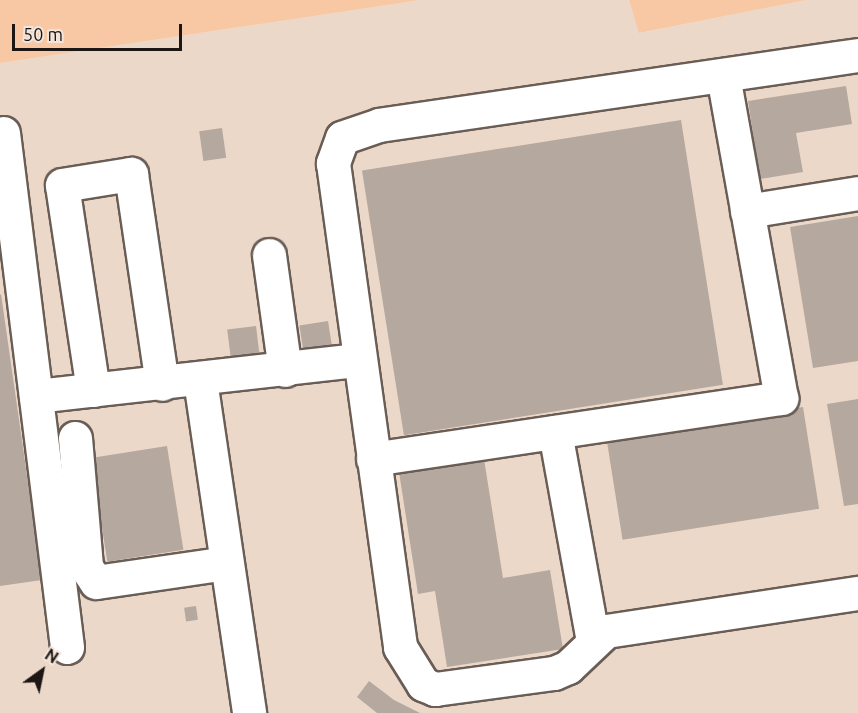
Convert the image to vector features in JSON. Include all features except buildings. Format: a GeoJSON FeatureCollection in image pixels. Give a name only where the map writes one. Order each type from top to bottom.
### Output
{"type":"FeatureCollection","features":[{"type":"Feature","properties":{"kind":"lane"},"geometry":{"type":"LineString","coordinates":[[858,55],[379,125],[342,138],[333,163],[333,180],[403,660],[423,684],[450,700],[554,673],[568,667],[593,641],[621,628],[858,593]]}},
{"type":"Feature","properties":{"kind":"lane"},"geometry":{"type":"LineString","coordinates":[[373,459],[781,398],[723,75]]}},
{"type":"Feature","properties":{"kind":"lane"},"geometry":{"type":"LineString","coordinates":[[3,133],[68,647]]}},
{"type":"Feature","properties":{"kind":"lane"},"geometry":{"type":"LineString","coordinates":[[93,390],[62,185],[131,174],[162,384]]}},
{"type":"Feature","properties":{"kind":"lane"},"geometry":{"type":"LineString","coordinates":[[747,211],[858,193]]}},
{"type":"Feature","properties":{"kind":"lane"},"geometry":{"type":"LineString","coordinates":[[269,255],[285,370]]}},
{"type":"Feature","properties":{"kind":"lane"},"geometry":{"type":"LineString","coordinates":[[36,396],[200,380],[359,360]]}},
{"type":"Feature","properties":{"kind":"lane"},"geometry":{"type":"LineString","coordinates":[[200,380],[249,713]]}},
{"type":"Feature","properties":{"kind":"lane"},"geometry":{"type":"LineString","coordinates":[[555,432],[593,641]]}},
{"type":"Feature","properties":{"kind":"lane"},"geometry":{"type":"LineString","coordinates":[[75,438],[86,567],[96,582],[226,563]]}},
{"type":"Feature","properties":{"kind":"shaded area"},"geometry":{"type":"Polygon","coordinates":[[[0,0],[420,0],[0,63],[0,0]]]}},
{"type":"Feature","properties":{"kind":"shaded area"},"geometry":{"type":"Polygon","coordinates":[[[420,0],[629,0],[640,33],[806,0],[858,0],[858,713],[0,713],[0,63],[420,0]]]}},
{"type":"Feature","properties":{"kind":"shaded area"},"geometry":{"type":"Polygon","coordinates":[[[629,0],[806,0],[639,33],[629,0]]]}}]}
